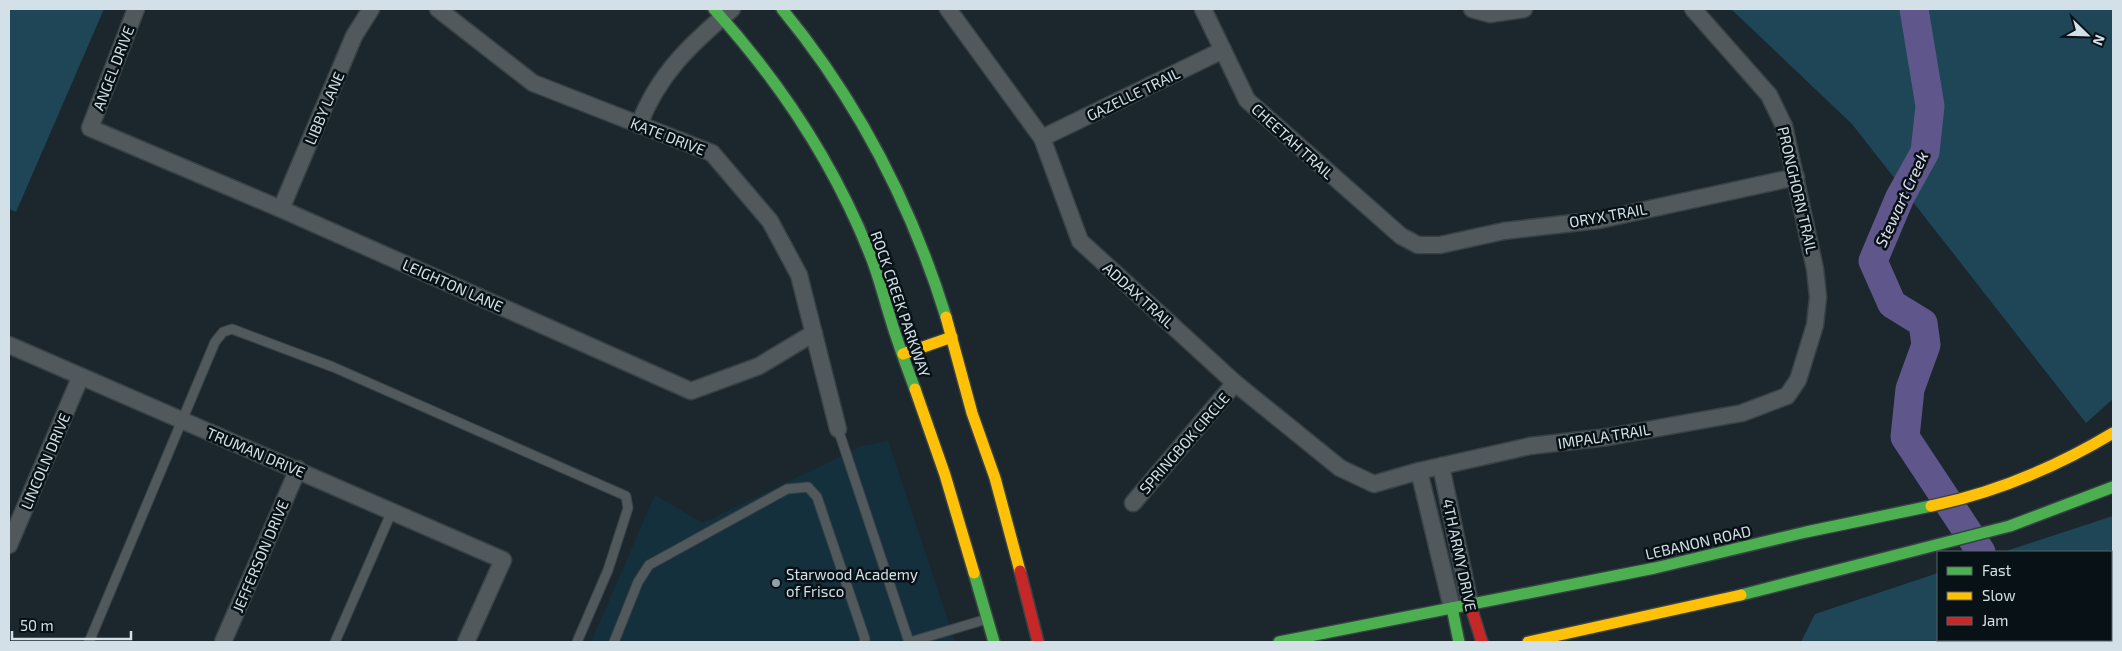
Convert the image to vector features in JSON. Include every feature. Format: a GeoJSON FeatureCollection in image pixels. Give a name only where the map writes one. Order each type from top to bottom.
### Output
{"type":"FeatureCollection","features":[{"type":"Feature","properties":{"kind":"street","name":"ANGEL DRIVE"},"geometry":{"type":"LineString","coordinates":[[90,128],[136,9]]}},
{"type":"Feature","properties":{"kind":"street","name":"LIBBY LANE"},"geometry":{"type":"LineString","coordinates":[[281,209],[354,36],[371,9]]}},
{"type":"Feature","properties":{"kind":"street","name":"KATE DRIVE"},"geometry":{"type":"LineString","coordinates":[[438,9],[533,83],[712,153],[770,221],[799,275],[838,429]]}},
{"type":"Feature","properties":{"kind":"street"},"geometry":{"type":"LineString","coordinates":[[782,9],[816,51],[839,87],[884,164],[908,215],[928,265],[952,337],[972,414],[988,456],[1038,642]]}},
{"type":"Feature","properties":{"kind":"street","name":"ADDAX TRAIL"},"geometry":{"type":"LineString","coordinates":[[948,9],[1042,138],[1080,242],[1236,383],[1340,468],[1374,484],[1419,472]]}},
{"type":"Feature","properties":{"kind":"street","name":"CHEETAH TRAIL"},"geometry":{"type":"LineString","coordinates":[[1203,9],[1244,95],[1251,104],[1401,236],[1412,244],[1418,245]]}},
{"type":"Feature","properties":{"kind":"street"},"geometry":{"type":"LineString","coordinates":[[1474,10],[1490,14],[1524,9]]}},
{"type":"Feature","properties":{"kind":"street","name":"PRONGHORN TRAIL"},"geometry":{"type":"LineString","coordinates":[[1693,9],[1773,101],[1784,126],[1816,269],[1818,297],[1814,325],[1798,380],[1788,396]]}},
{"type":"Feature","properties":{"kind":"street"},"geometry":{"type":"LineString","coordinates":[[639,125],[648,102],[664,76],[723,12]]}},
{"type":"Feature","properties":{"kind":"street","name":"ROCK CREEK PARKWAY"},"geometry":{"type":"LineString","coordinates":[[723,12],[817,147],[869,251],[883,288],[892,326],[946,476],[994,642]]}},
{"type":"Feature","properties":{"kind":"street","name":"GAZELLE TRAIL"},"geometry":{"type":"LineString","coordinates":[[1042,138],[1224,50]]}},
{"type":"Feature","properties":{"kind":"street","name":"LEIGHTON LANE"},"geometry":{"type":"LineString","coordinates":[[90,128],[281,209],[691,391],[759,366],[814,333]]}},
{"type":"Feature","properties":{"kind":"street","name":"ORYX TRAIL"},"geometry":{"type":"LineString","coordinates":[[1418,245],[1440,245],[1504,231],[1599,220],[1796,177]]}},
{"type":"Feature","properties":{"kind":"street"},"geometry":{"type":"LineString","coordinates":[[902,354],[952,337]]}},
{"type":"Feature","properties":{"kind":"street","name":"TRUMAN DRIVE"},"geometry":{"type":"LineString","coordinates":[[9,345],[80,378],[298,469],[502,560],[466,642]]}},
{"type":"Feature","properties":{"kind":"street","name":"LINCOLN DRIVE"},"geometry":{"type":"LineString","coordinates":[[9,545],[80,378]]}},
{"type":"Feature","properties":{"kind":"street","name":"SPRINGBOK CIRCLE"},"geometry":{"type":"LineString","coordinates":[[1133,503],[1236,383]]}},
{"type":"Feature","properties":{"kind":"street","name":"IMPALA TRAIL"},"geometry":{"type":"LineString","coordinates":[[1419,472],[1530,446],[1608,437],[1742,413],[1788,396]]}},
{"type":"Feature","properties":{"kind":"street","name":"LEBANON ROAD"},"geometry":{"type":"LineString","coordinates":[[1279,642],[1655,568],[1806,532],[1941,504],[2012,482],[2093,445],[2113,433]]}},
{"type":"Feature","properties":{"kind":"street","name":"4TH ARMY DRIVE"},"geometry":{"type":"LineString","coordinates":[[1441,466],[1470,604],[1482,642]]}},
{"type":"Feature","properties":{"kind":"street","name":"JEFFERSON DRIVE"},"geometry":{"type":"LineString","coordinates":[[223,642],[298,469]]}},
{"type":"Feature","properties":{"kind":"street","name":"4TH ARMY DRIVE"},"geometry":{"type":"LineString","coordinates":[[1419,472],[1459,642]]}},
{"type":"Feature","properties":{"kind":"street"},"geometry":{"type":"LineString","coordinates":[[1528,642],[1729,598],[2010,526],[2113,487]]}},
{"type":"Feature","properties":{"kind":"lane"},"geometry":{"type":"LineString","coordinates":[[89,642],[215,342],[223,332],[232,329],[241,330],[333,368],[626,496],[628,508],[608,570],[576,642]]}},
{"type":"Feature","properties":{"kind":"lane"},"geometry":{"type":"LineString","coordinates":[[838,429],[909,642],[987,619]]}},
{"type":"Feature","properties":{"kind":"lane"},"geometry":{"type":"LineString","coordinates":[[614,642],[638,582],[649,565],[787,489],[808,487],[817,497],[865,639],[864,642]]}},
{"type":"Feature","properties":{"kind":"lane"},"geometry":{"type":"LineString","coordinates":[[335,642],[392,511]]}},
{"type":"Feature","properties":{"kind":"shaded area"},"geometry":{"type":"Polygon","coordinates":[[[9,9],[104,9],[16,212],[9,209],[9,9]]]}},
{"type":"Feature","properties":{"kind":"shaded area"},"geometry":{"type":"Polygon","coordinates":[[[1731,9],[2113,9],[2113,399],[2086,423],[1852,124],[1731,9]]]}},
{"type":"Feature","properties":{"kind":"shaded area","name":"Starwood Academy of Frisco"},"geometry":{"type":"Polygon","coordinates":[[[888,441],[955,642],[591,642],[655,495],[703,523],[862,446],[888,441]]]}},
{"type":"Feature","properties":{"kind":"shaded area"},"geometry":{"type":"Polygon","coordinates":[[[2113,516],[2113,642],[1801,642],[1815,614],[1937,573],[1937,641],[2112,641],[2112,551],[2006,551],[2113,516]]]}},
{"type":"Feature","properties":{"kind":"waterway","name":"Stewart Creek"},"geometry":{"type":"LineString","coordinates":[[1914,9],[1930,106],[1925,152],[1900,197],[1873,261],[1892,304],[1923,323],[1926,345],[1910,389],[1905,437],[1980,551]]}},
{"type":"Feature","properties":{"kind":"traffic: fast"},"geometry":{"type":"LineString","coordinates":[[714,9],[738,36],[782,94],[839,186],[855,219],[878,276],[915,389]]}},
{"type":"Feature","properties":{"kind":"traffic: fast"},"geometry":{"type":"LineString","coordinates":[[782,9],[834,80],[858,117],[879,155],[899,194],[916,234],[946,317]]}},
{"type":"Feature","properties":{"kind":"traffic: fast"},"geometry":{"type":"LineString","coordinates":[[1741,595],[2010,526],[2113,487]]}},
{"type":"Feature","properties":{"kind":"traffic: fast"},"geometry":{"type":"LineString","coordinates":[[1279,642],[1655,568],[1806,532],[1931,506]]}},
{"type":"Feature","properties":{"kind":"traffic: fast"},"geometry":{"type":"LineString","coordinates":[[974,573],[994,642]]}},
{"type":"Feature","properties":{"kind":"traffic: fast"},"geometry":{"type":"LineString","coordinates":[[1452,608],[1459,642]]}},
{"type":"Feature","properties":{"kind":"traffic: slow"},"geometry":{"type":"LineString","coordinates":[[946,317],[972,413],[995,478],[1020,571]]}},
{"type":"Feature","properties":{"kind":"traffic: slow"},"geometry":{"type":"LineString","coordinates":[[903,354],[952,337]]}},
{"type":"Feature","properties":{"kind":"traffic: slow"},"geometry":{"type":"LineString","coordinates":[[915,389],[945,475],[974,573]]}},
{"type":"Feature","properties":{"kind":"traffic: slow"},"geometry":{"type":"LineString","coordinates":[[1931,506],[1978,494],[2025,477],[2113,433]]}},
{"type":"Feature","properties":{"kind":"traffic: slow"},"geometry":{"type":"LineString","coordinates":[[1528,642],[1741,595]]}},
{"type":"Feature","properties":{"kind":"traffic: jam"},"geometry":{"type":"LineString","coordinates":[[1020,571],[1038,642]]}},
{"type":"Feature","properties":{"kind":"traffic: jam"},"geometry":{"type":"LineString","coordinates":[[1470,604],[1482,642]]}},
{"type":"Feature","properties":{"kind":"place","name":"Starwood Academy of Frisco"},"geometry":{"type":"Point","coordinates":[776,583]}}]}
